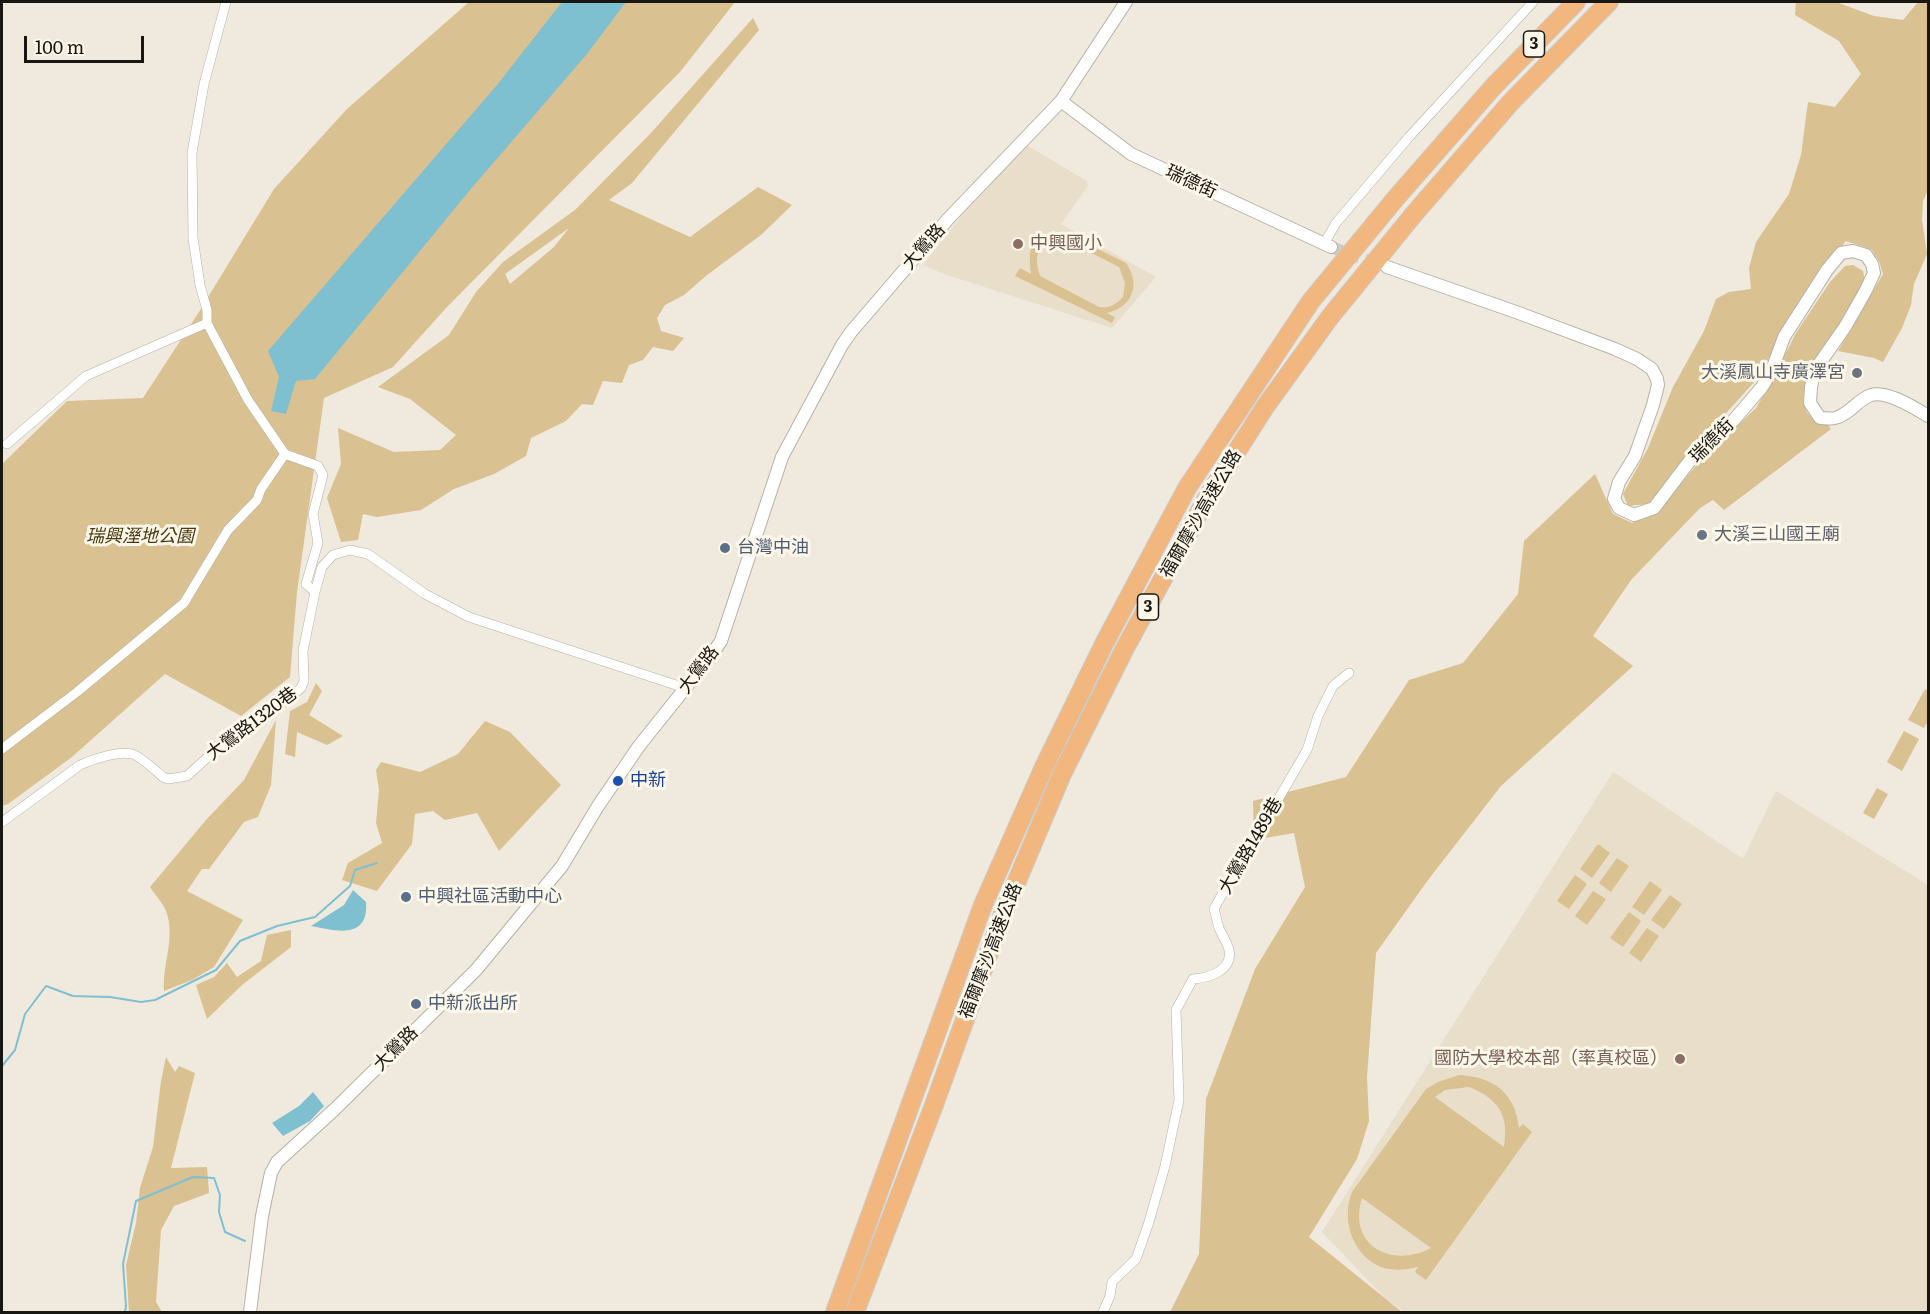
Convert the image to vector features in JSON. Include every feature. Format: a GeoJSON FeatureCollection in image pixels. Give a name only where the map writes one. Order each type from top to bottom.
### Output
{"type":"FeatureCollection","features":[{"type":"Feature","properties":{"kind":"highway","name":"福爾摩沙高速公路"},"geometry":{"type":"LineString","coordinates":[[836,1312],[983,905],[1044,767],[1104,642],[1187,488],[1246,395],[1311,301],[1396,198],[1493,87],[1576,2]]}},
{"type":"Feature","properties":{"kind":"highway","name":"福爾摩沙高速公路"},"geometry":{"type":"LineString","coordinates":[[855,1312],[1003,915],[1062,774],[1124,650],[1207,498],[1265,407],[1330,317],[1510,102],[1609,2]]}},
{"type":"Feature","properties":{"kind":"street"},"geometry":{"type":"LineString","coordinates":[[226,2],[204,84],[192,153],[193,238],[200,285],[207,310],[207,323],[248,400],[285,454],[318,466],[323,475],[313,514],[318,543],[306,584],[315,592]]}},
{"type":"Feature","properties":{"kind":"street","name":"大鶯路"},"geometry":{"type":"LineString","coordinates":[[250,1312],[262,1216],[271,1173],[277,1161],[335,1109],[476,970],[562,866],[598,806],[639,746],[721,641],[782,457],[842,345],[948,219],[1061,101],[1126,2]]}},
{"type":"Feature","properties":{"kind":"street"},"geometry":{"type":"LineString","coordinates":[[1327,246],[1336,223],[1409,137],[1533,2]]}},
{"type":"Feature","properties":{"kind":"street","name":"瑞德街"},"geometry":{"type":"LineString","coordinates":[[1061,101],[1131,154],[1327,246]]}},
{"type":"Feature","properties":{"kind":"street","name":"瑞德街"},"geometry":{"type":"LineString","coordinates":[[1387,267],[1615,349],[1652,369],[1658,379],[1653,405],[1635,456],[1619,482],[1614,499],[1619,508],[1634,515],[1654,508],[1695,454],[1733,421],[1762,387],[1772,370],[1784,337],[1827,270],[1841,253],[1853,251],[1866,255],[1872,264],[1874,273],[1845,327],[1815,370],[1810,404],[1820,418],[1834,418],[1850,411],[1860,401],[1873,394],[1889,396],[1929,416]]}},
{"type":"Feature","properties":{"kind":"street"},"geometry":{"type":"LineString","coordinates":[[7,444],[86,376],[207,323]]}},
{"type":"Feature","properties":{"kind":"street"},"geometry":{"type":"LineString","coordinates":[[4,749],[184,603],[228,530],[257,500],[261,489],[285,454]]}},
{"type":"Feature","properties":{"kind":"street","name":"大鶯路1320巷"},"geometry":{"type":"LineString","coordinates":[[2,822],[92,759],[132,754],[168,779],[187,776],[230,737],[292,696],[301,688],[304,681],[303,651],[322,567],[326,561],[339,552],[350,550],[368,554],[425,594],[469,617],[494,623],[685,688]]}},
{"type":"Feature","properties":{"kind":"street","name":"大鶯路1489巷"},"geometry":{"type":"LineString","coordinates":[[1103,1312],[1110,1296],[1112,1282],[1136,1259],[1165,1166],[1179,1100],[1176,1010],[1193,979],[1206,978],[1218,973],[1227,962],[1229,948],[1218,926],[1214,909],[1230,880],[1244,864],[1252,844],[1306,750],[1318,716],[1333,686],[1349,673]]}},
{"type":"Feature","properties":{"kind":"shaded area","name":"中興國小"},"geometry":{"type":"Polygon","coordinates":[[[1028,146],[1087,181],[1088,186],[1061,224],[1156,277],[1112,328],[944,274],[923,265],[983,189],[1028,146]]]}},
{"type":"Feature","properties":{"kind":"shaded area","name":"國防大學校本部（率真校區）"},"geometry":{"type":"Polygon","coordinates":[[[1613,772],[1743,859],[1776,791],[1928,885],[1928,1312],[1405,1312],[1386,1299],[1322,1232],[1613,772]]]}},
{"type":"Feature","properties":{"kind":"green space","name":"瑞興溼地公園"},"geometry":{"type":"Polygon","coordinates":[[[469,2],[735,2],[680,72],[447,307],[393,367],[324,398],[297,592],[290,677],[241,716],[165,674],[72,757],[8,804],[2,806],[2,464],[67,401],[143,398],[274,189],[347,109],[469,2]]]}},
{"type":"Feature","properties":{"kind":"green space"},"geometry":{"type":"Polygon","coordinates":[[[1796,2],[1836,2],[1874,16],[1903,20],[1918,2],[1928,2],[1928,190],[1923,201],[1922,220],[1927,254],[1914,284],[1911,305],[1902,328],[1883,362],[1838,351],[1883,274],[1879,261],[1871,249],[1846,241],[1805,292],[1757,379],[1679,465],[1649,504],[1628,506],[1623,494],[1648,448],[1673,387],[1704,331],[1716,299],[1729,292],[1751,289],[1749,268],[1756,242],[1789,194],[1801,155],[1808,102],[1835,107],[1861,74],[1839,41],[1795,15],[1796,2]]]}},
{"type":"Feature","properties":{"kind":"green space"},"geometry":{"type":"Polygon","coordinates":[[[753,18],[759,30],[632,183],[609,200],[690,237],[758,187],[792,205],[761,235],[684,295],[665,305],[657,318],[661,331],[684,338],[673,351],[653,347],[643,360],[629,365],[622,383],[603,381],[593,405],[582,404],[566,421],[531,438],[526,456],[494,474],[454,489],[421,510],[377,517],[363,514],[358,540],[341,542],[327,498],[341,464],[338,428],[394,452],[440,450],[456,435],[410,399],[378,387],[449,335],[476,292],[503,262],[575,210],[650,134],[753,18]],[[569,228],[505,274],[510,284],[554,247],[569,228]]]}},
{"type":"Feature","properties":{"kind":"green space"},"geometry":{"type":"Polygon","coordinates":[[[1057,232],[1068,234],[1126,263],[1131,271],[1133,287],[1128,301],[1122,307],[1106,313],[1115,317],[1112,323],[1015,276],[1020,268],[1031,274],[1032,246],[1048,234],[1057,232]],[[1064,239],[1049,242],[1038,253],[1037,263],[1040,276],[1099,307],[1118,302],[1123,297],[1125,283],[1119,267],[1064,239]]]}},
{"type":"Feature","properties":{"kind":"green space"},"geometry":{"type":"Polygon","coordinates":[[[1853,265],[1863,271],[1865,281],[1808,373],[1804,390],[1804,406],[1807,412],[1812,418],[1828,425],[1831,429],[1724,510],[1713,500],[1700,508],[1631,580],[1593,636],[1633,666],[1501,786],[1428,880],[1376,953],[1367,1077],[1369,1121],[1357,1159],[1309,1237],[1402,1312],[1170,1312],[1199,1254],[1206,1099],[1255,969],[1305,887],[1294,833],[1254,840],[1253,801],[1346,777],[1409,680],[1463,663],[1518,594],[1524,541],[1595,474],[1613,514],[1632,523],[1656,513],[1700,461],[1756,408],[1796,333],[1830,282],[1845,266],[1853,265]]]}},
{"type":"Feature","properties":{"kind":"green space"},"geometry":{"type":"Polygon","coordinates":[[[316,683],[322,691],[309,715],[343,736],[327,745],[297,732],[295,757],[285,754],[290,711],[307,702],[316,683]]]}},
{"type":"Feature","properties":{"kind":"green space"},"geometry":{"type":"Polygon","coordinates":[[[1925,689],[1928,691],[1928,721],[1924,728],[1908,720],[1925,689]]]}},
{"type":"Feature","properties":{"kind":"green space"},"geometry":{"type":"Polygon","coordinates":[[[276,720],[271,785],[258,817],[244,822],[209,869],[202,869],[187,891],[243,920],[214,967],[192,980],[164,991],[169,921],[165,908],[150,887],[206,820],[244,780],[276,720]]]}},
{"type":"Feature","properties":{"kind":"green space"},"geometry":{"type":"Polygon","coordinates":[[[485,721],[510,732],[561,785],[499,851],[477,813],[445,820],[433,811],[415,814],[412,844],[377,891],[342,880],[348,863],[382,843],[376,823],[379,790],[376,770],[381,762],[420,772],[458,754],[485,721]]]}},
{"type":"Feature","properties":{"kind":"green space"},"geometry":{"type":"Polygon","coordinates":[[[1904,731],[1919,739],[1902,771],[1887,762],[1904,731]]]}},
{"type":"Feature","properties":{"kind":"green space"},"geometry":{"type":"Polygon","coordinates":[[[1877,788],[1888,794],[1874,819],[1863,813],[1877,788]]]}},
{"type":"Feature","properties":{"kind":"green space"},"geometry":{"type":"Polygon","coordinates":[[[1598,844],[1610,853],[1592,878],[1580,869],[1598,844]]]}},
{"type":"Feature","properties":{"kind":"green space"},"geometry":{"type":"Polygon","coordinates":[[[1617,858],[1629,866],[1611,892],[1599,883],[1617,858]]]}},
{"type":"Feature","properties":{"kind":"green space"},"geometry":{"type":"Polygon","coordinates":[[[1575,875],[1587,884],[1569,909],[1557,901],[1575,875]]]}},
{"type":"Feature","properties":{"kind":"green space"},"geometry":{"type":"Polygon","coordinates":[[[1650,881],[1662,890],[1644,915],[1632,907],[1650,881]]]}},
{"type":"Feature","properties":{"kind":"green space"},"geometry":{"type":"Polygon","coordinates":[[[1593,891],[1606,899],[1587,925],[1575,916],[1593,891]]]}},
{"type":"Feature","properties":{"kind":"green space"},"geometry":{"type":"Polygon","coordinates":[[[1670,895],[1682,904],[1664,929],[1651,920],[1670,895]]]}},
{"type":"Feature","properties":{"kind":"green space"},"geometry":{"type":"Polygon","coordinates":[[[1629,912],[1641,921],[1623,947],[1610,938],[1629,912]]]}},
{"type":"Feature","properties":{"kind":"green space"},"geometry":{"type":"Polygon","coordinates":[[[1647,928],[1659,936],[1641,962],[1629,953],[1647,928]]]}},
{"type":"Feature","properties":{"kind":"green space"},"geometry":{"type":"Polygon","coordinates":[[[291,930],[291,947],[242,985],[207,1019],[196,985],[214,977],[227,963],[237,977],[261,961],[267,935],[291,930]]]}},
{"type":"Feature","properties":{"kind":"green space"},"geometry":{"type":"Polygon","coordinates":[[[166,1057],[175,1072],[179,1066],[195,1073],[171,1168],[207,1167],[209,1193],[174,1206],[161,1230],[156,1302],[162,1312],[129,1312],[126,1265],[136,1223],[140,1188],[153,1147],[166,1057]]]}},
{"type":"Feature","properties":{"kind":"green space"},"geometry":{"type":"Polygon","coordinates":[[[1459,1075],[1471,1076],[1492,1083],[1507,1096],[1513,1105],[1519,1128],[1523,1124],[1532,1132],[1426,1280],[1415,1272],[1418,1267],[1390,1269],[1371,1261],[1356,1245],[1351,1235],[1348,1213],[1352,1192],[1426,1089],[1459,1075]],[[1469,1087],[1445,1090],[1435,1097],[1504,1147],[1505,1126],[1500,1110],[1488,1097],[1469,1087]],[[1362,1198],[1359,1215],[1361,1229],[1367,1240],[1376,1248],[1388,1254],[1401,1256],[1416,1254],[1431,1248],[1362,1198]]]}},
{"type":"Feature","properties":{"kind":"water"},"geometry":{"type":"Polygon","coordinates":[[[562,2],[626,2],[587,54],[470,190],[315,379],[296,381],[286,414],[271,411],[279,377],[268,351],[497,85],[562,2]]]}},
{"type":"Feature","properties":{"kind":"water"},"geometry":{"type":"Polygon","coordinates":[[[353,890],[366,902],[366,914],[357,928],[340,931],[311,926],[344,905],[353,890]]]}},
{"type":"Feature","properties":{"kind":"water"},"geometry":{"type":"Polygon","coordinates":[[[313,1092],[324,1106],[310,1121],[283,1136],[272,1123],[299,1106],[313,1092]]]}},
{"type":"Feature","properties":{"kind":"waterway"},"geometry":{"type":"LineString","coordinates":[[2,1066],[15,1050],[25,1014],[46,986],[73,996],[110,997],[141,1002],[155,1000],[216,970],[240,941],[277,926],[315,917],[350,886],[355,870],[377,863]]}},
{"type":"Feature","properties":{"kind":"waterway"},"geometry":{"type":"LineString","coordinates":[[125,1312],[123,1264],[136,1201],[193,1177],[214,1178],[220,1195],[219,1212],[225,1232],[245,1241]]}},
{"type":"Feature","properties":{"kind":"tunnel"},"geometry":{"type":"LineString","coordinates":[[1331,247],[1380,265]]}},
{"type":"Feature","properties":{"kind":"place","name":"中興國小"},"geometry":{"type":"Point","coordinates":[1018,244]}},
{"type":"Feature","properties":{"kind":"place","name":"大溪鳳山寺廣澤宮"},"geometry":{"type":"Point","coordinates":[1857,373]}},
{"type":"Feature","properties":{"kind":"place","name":"大溪三山國王廟"},"geometry":{"type":"Point","coordinates":[1702,535]}},
{"type":"Feature","properties":{"kind":"place","name":"台灣中油"},"geometry":{"type":"Point","coordinates":[725,548]}},
{"type":"Feature","properties":{"kind":"place","name":"中新"},"geometry":{"type":"Point","coordinates":[618,781]}},
{"type":"Feature","properties":{"kind":"place","name":"中興社區活動中心"},"geometry":{"type":"Point","coordinates":[406,897]}},
{"type":"Feature","properties":{"kind":"place","name":"中新派出所"},"geometry":{"type":"Point","coordinates":[416,1004]}},
{"type":"Feature","properties":{"kind":"place","name":"國防大學校本部（率真校區）"},"geometry":{"type":"Point","coordinates":[1680,1059]}}]}
